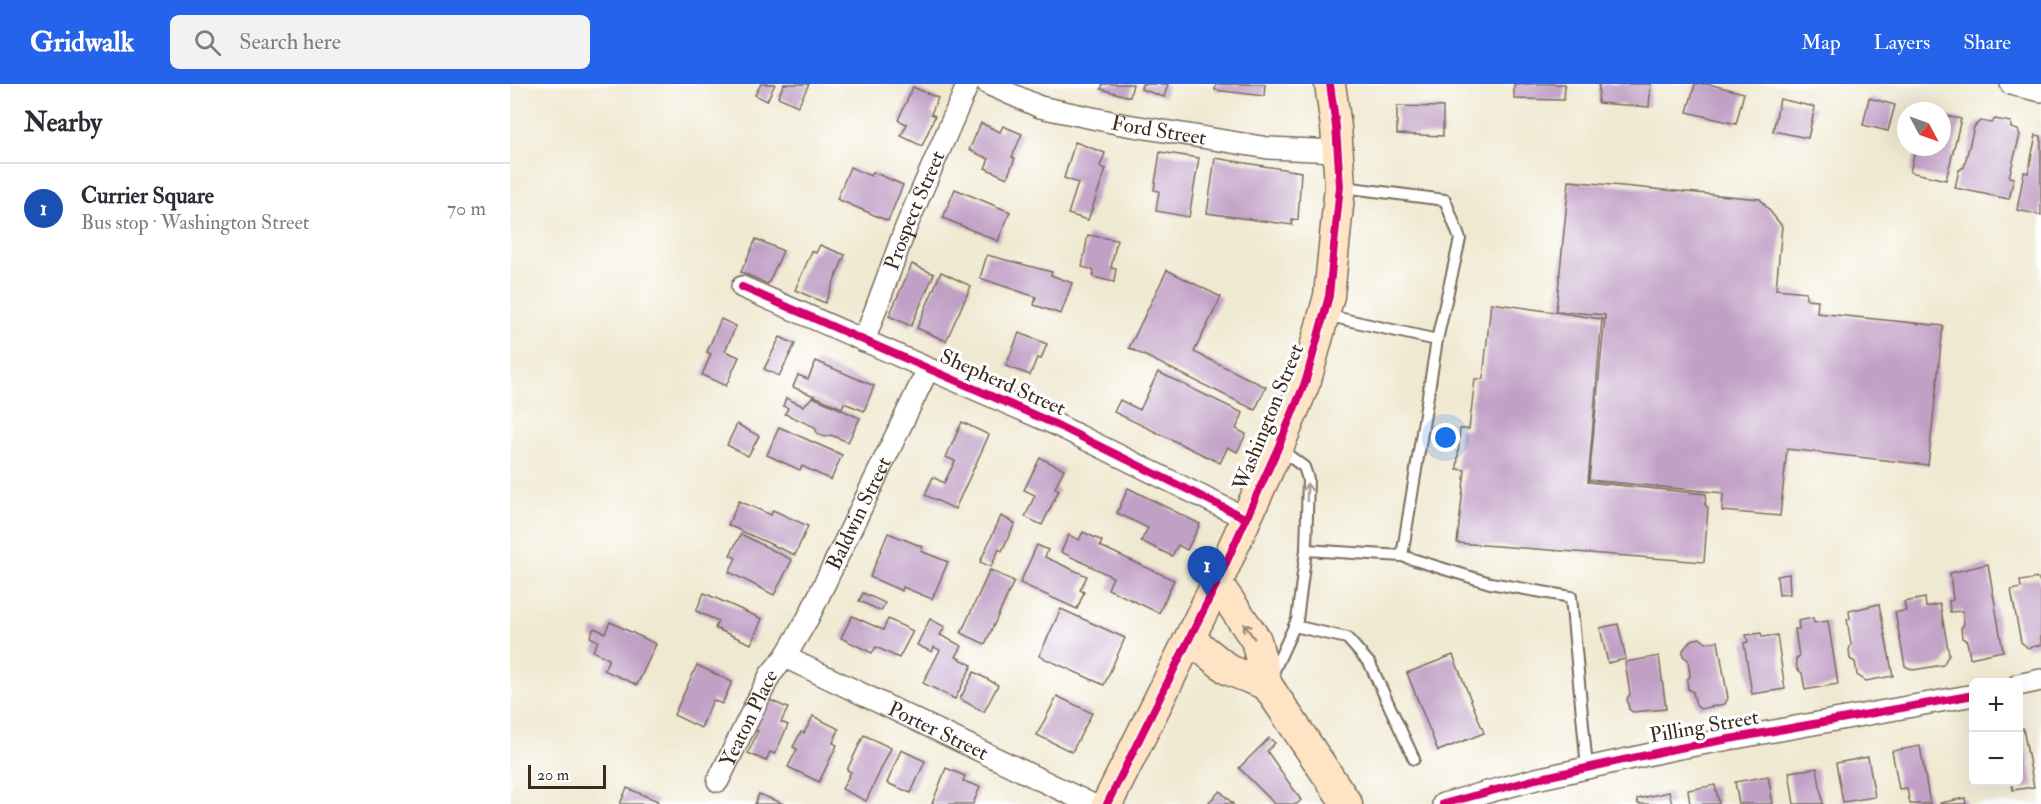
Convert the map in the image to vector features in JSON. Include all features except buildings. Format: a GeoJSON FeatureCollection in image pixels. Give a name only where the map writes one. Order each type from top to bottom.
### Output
{"type":"FeatureCollection","features":[{"type":"Feature","properties":{"kind":"street","name":"Prospect Street"},"geometry":{"type":"LineString","coordinates":[[864,341],[906,227],[968,84]]}},
{"type":"Feature","properties":{"kind":"street","name":"Ford Street"},"geometry":{"type":"LineString","coordinates":[[988,84],[1040,107],[1121,124],[1268,148],[1338,151]]}},
{"type":"Feature","properties":{"kind":"street","name":"Washington Street"},"geometry":{"type":"LineString","coordinates":[[1107,804],[1217,583],[1306,380],[1329,296],[1340,186],[1330,84]]}},
{"type":"Feature","properties":{"kind":"street"},"geometry":{"type":"LineString","coordinates":[[2011,84],[2041,91]]}},
{"type":"Feature","properties":{"kind":"street","name":"Shepherd Street"},"geometry":{"type":"LineString","coordinates":[[742,287],[1057,425],[1245,518]]}},
{"type":"Feature","properties":{"kind":"street","name":"Baldwin Street"},"geometry":{"type":"LineString","coordinates":[[785,657],[808,618],[928,369]]}},
{"type":"Feature","properties":{"kind":"street"},"geometry":{"type":"LineString","coordinates":[[1217,583],[1256,640],[1267,685],[1347,804]]}},
{"type":"Feature","properties":{"kind":"street"},"geometry":{"type":"LineString","coordinates":[[1190,639],[1229,670],[1267,685]]}},
{"type":"Feature","properties":{"kind":"street","name":"Yeaton Place"},"geometry":{"type":"LineString","coordinates":[[718,781],[770,675],[785,657]]}},
{"type":"Feature","properties":{"kind":"street","name":"Porter Street"},"geometry":{"type":"LineString","coordinates":[[785,657],[1091,804]]}},
{"type":"Feature","properties":{"kind":"street"},"geometry":{"type":"LineString","coordinates":[[2023,684],[2041,680]]}},
{"type":"Feature","properties":{"kind":"street","name":"Pilling Street"},"geometry":{"type":"LineString","coordinates":[[1443,804],[1674,749],[1969,696]]}},
{"type":"Feature","properties":{"kind":"lane"},"geometry":{"type":"LineString","coordinates":[[1340,186],[1445,200],[1460,239],[1437,340],[1402,556]]}},
{"type":"Feature","properties":{"kind":"lane"},"geometry":{"type":"LineString","coordinates":[[1324,315],[1437,340]]}},
{"type":"Feature","properties":{"kind":"lane","name":"Washington Street"},"geometry":{"type":"LineString","coordinates":[[1267,685],[1297,620],[1306,550],[1306,471],[1304,467],[1278,448]]}},
{"type":"Feature","properties":{"kind":"lane"},"geometry":{"type":"LineString","coordinates":[[1306,550],[1402,556],[1490,583],[1571,597],[1587,768]]}},
{"type":"Feature","properties":{"kind":"lane"},"geometry":{"type":"LineString","coordinates":[[1294,626],[1347,638],[1370,664],[1414,759]]}},
{"type":"Feature","properties":{"kind":"cycle path"},"geometry":{"type":"LineString","coordinates":[[1107,804],[1217,583],[1306,380],[1329,296],[1340,186],[1330,84]]}},
{"type":"Feature","properties":{"kind":"cycle path"},"geometry":{"type":"LineString","coordinates":[[742,287],[1057,425],[1245,518]]}},
{"type":"Feature","properties":{"kind":"cycle path"},"geometry":{"type":"LineString","coordinates":[[1443,804],[1536,779],[1674,749],[1969,696]]}},
{"type":"Feature","properties":{"kind":"place","name":"Currier Square"},"geometry":{"type":"Point","coordinates":[1207,596]}}]}
